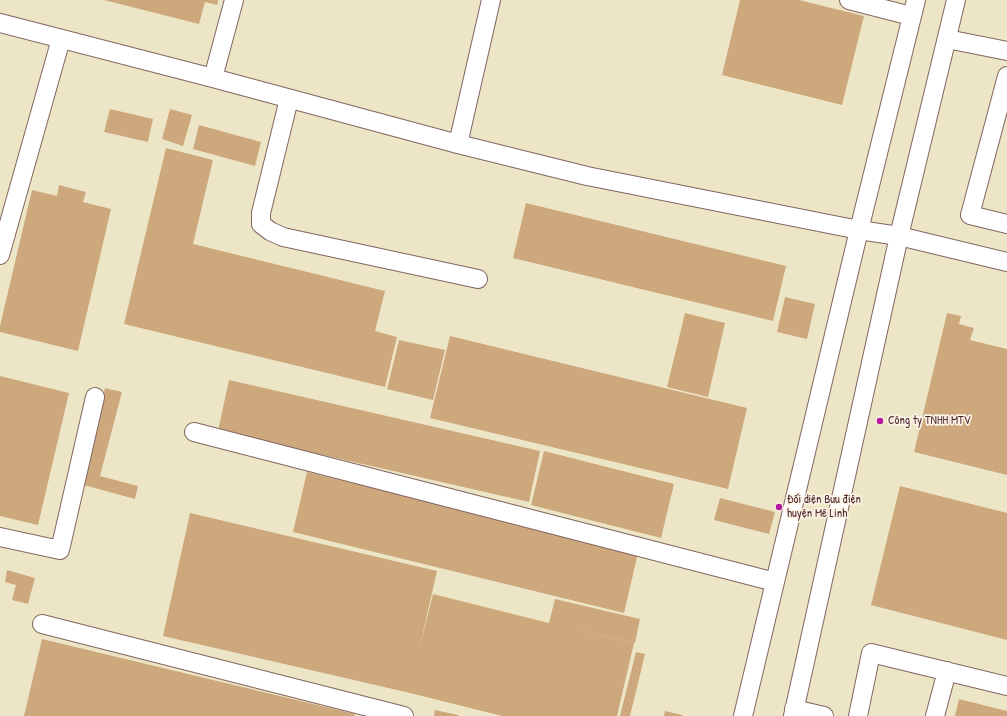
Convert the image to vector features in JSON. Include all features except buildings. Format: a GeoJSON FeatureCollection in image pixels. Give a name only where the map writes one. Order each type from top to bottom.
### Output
{"type":"FeatureCollection","features":[{"type":"Feature","properties":{"kind":"street"},"geometry":{"type":"LineString","coordinates":[[213,78],[234,0]]}},
{"type":"Feature","properties":{"kind":"street"},"geometry":{"type":"LineString","coordinates":[[458,144],[491,0]]}},
{"type":"Feature","properties":{"kind":"street"},"geometry":{"type":"LineString","coordinates":[[743,716],[913,8],[849,0]]}},
{"type":"Feature","properties":{"kind":"street"},"geometry":{"type":"LineString","coordinates":[[824,716],[794,712],[899,236],[956,0]]}},
{"type":"Feature","properties":{"kind":"street"},"geometry":{"type":"LineString","coordinates":[[0,23],[213,78],[458,144],[587,176],[859,230],[899,236],[1007,262]]}},
{"type":"Feature","properties":{"kind":"street"},"geometry":{"type":"LineString","coordinates":[[0,255],[61,39]]}},
{"type":"Feature","properties":{"kind":"street"},"geometry":{"type":"LineString","coordinates":[[947,39],[1007,51]]}},
{"type":"Feature","properties":{"kind":"street"},"geometry":{"type":"LineString","coordinates":[[1007,76],[970,215],[1007,224]]}},
{"type":"Feature","properties":{"kind":"street"},"geometry":{"type":"LineString","coordinates":[[289,99],[261,213],[261,224],[270,231],[283,237],[478,279]]}},
{"type":"Feature","properties":{"kind":"street"},"geometry":{"type":"LineString","coordinates":[[0,537],[60,550],[95,397]]}},
{"type":"Feature","properties":{"kind":"street"},"geometry":{"type":"LineString","coordinates":[[194,432],[775,582]]}},
{"type":"Feature","properties":{"kind":"street"},"geometry":{"type":"LineString","coordinates":[[42,624],[404,716]]}},
{"type":"Feature","properties":{"kind":"street"},"geometry":{"type":"LineString","coordinates":[[858,716],[871,653],[1007,686]]}},
{"type":"Feature","properties":{"kind":"street"},"geometry":{"type":"LineString","coordinates":[[935,716],[947,671]]}},
{"type":"Feature","properties":{"kind":"place","name":"Công ty TNHH MTV"},"geometry":{"type":"Point","coordinates":[880,421]}},
{"type":"Feature","properties":{"kind":"place","name":"Đối diện Bưu điện huyện Mê Linh"},"geometry":{"type":"Point","coordinates":[779,507]}}]}
